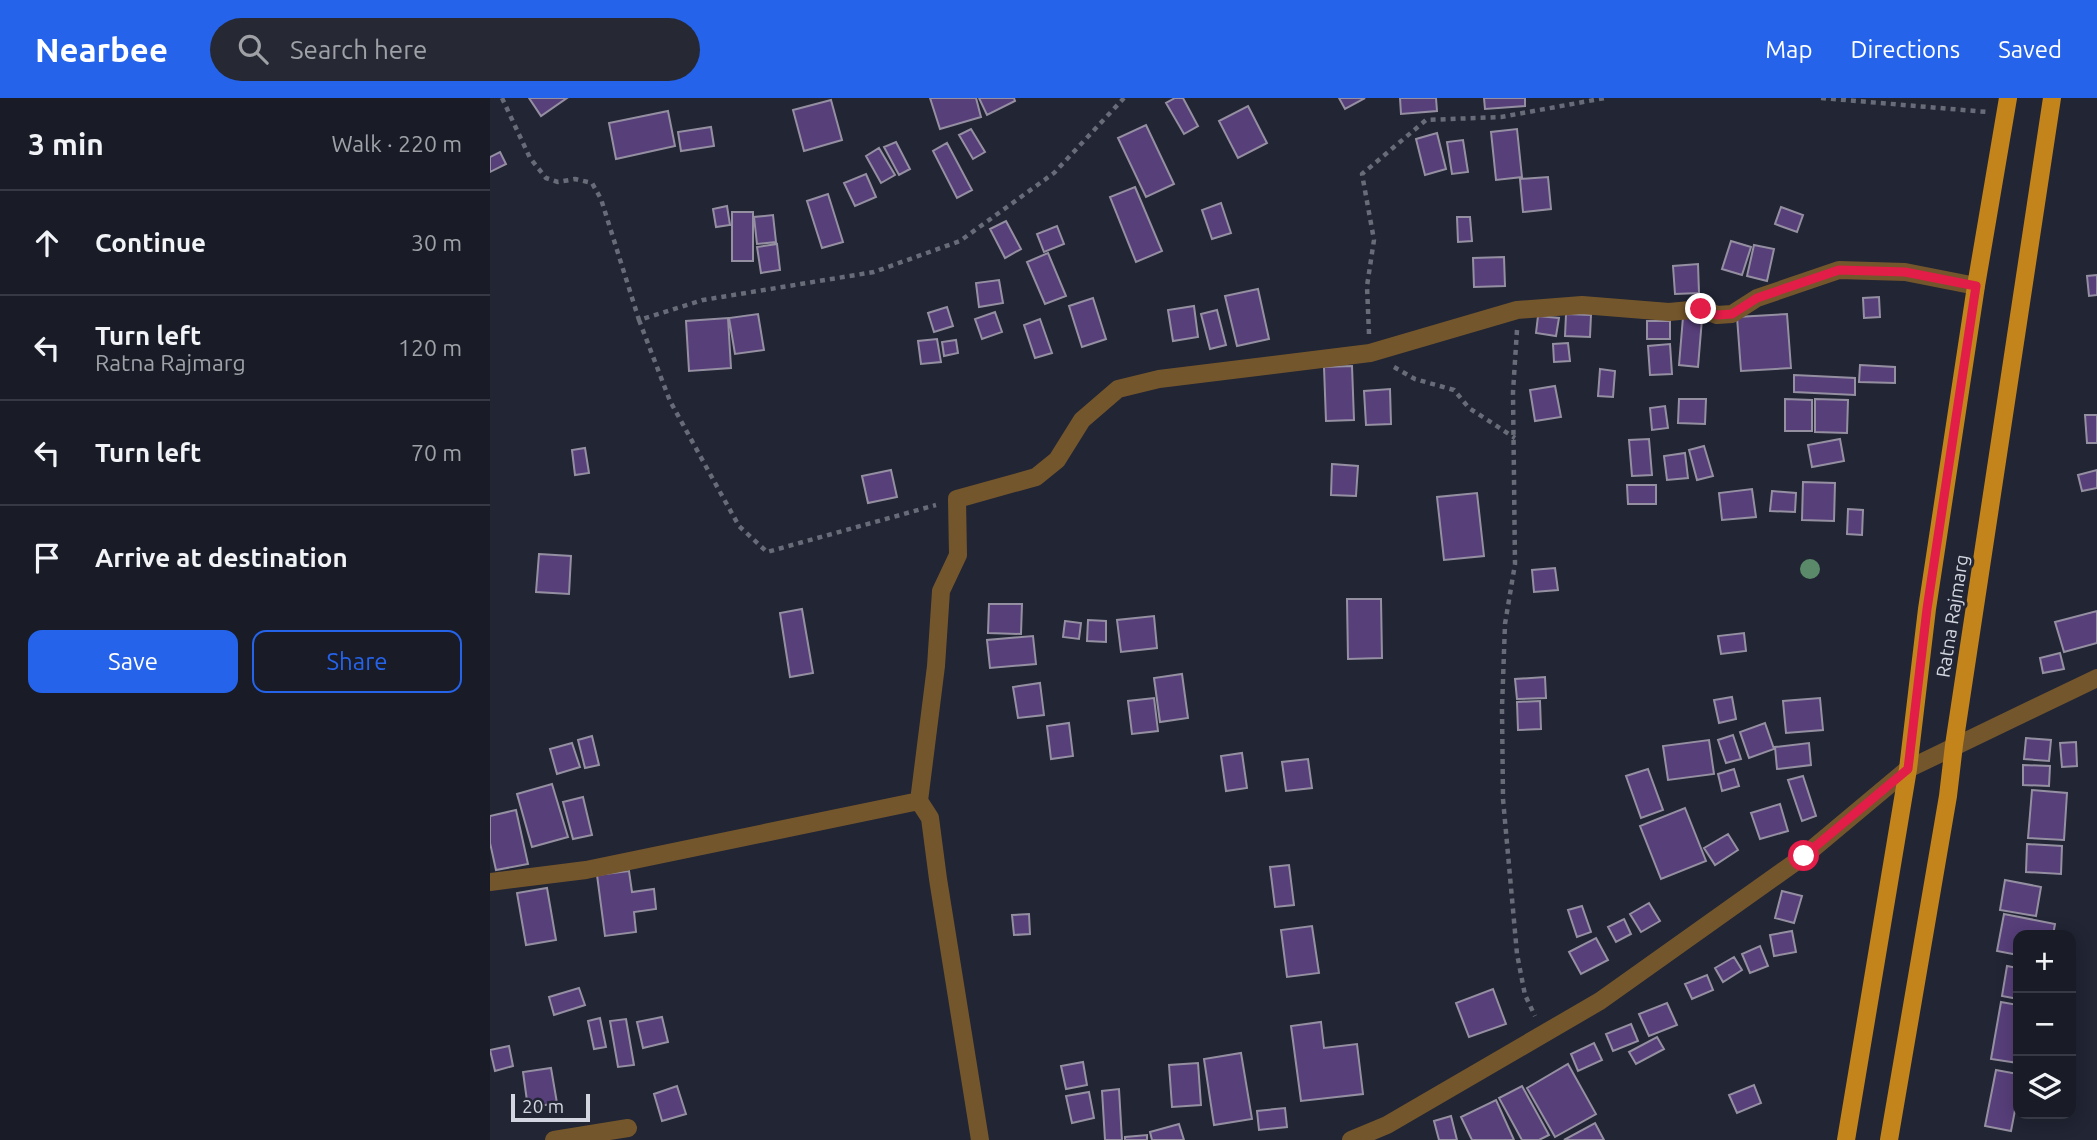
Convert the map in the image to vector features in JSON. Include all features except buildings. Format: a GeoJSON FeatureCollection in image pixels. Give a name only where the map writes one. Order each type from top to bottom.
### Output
{"type":"FeatureCollection","features":[{"type":"Feature","properties":{"kind":"main road","name":"Ratna Rajmarg"},"geometry":{"type":"LineString","coordinates":[[1889,1140],[1948,796],[2052,98]]}},
{"type":"Feature","properties":{"kind":"main road","name":"Ratna Rajmarg"},"geometry":{"type":"LineString","coordinates":[[1846,1140],[1908,769],[1927,609],[2006,106]]}},
{"type":"Feature","properties":{"kind":"street"},"geometry":{"type":"LineString","coordinates":[[980,1140],[930,818],[919,801],[936,666],[941,592],[958,555],[957,499],[1037,477],[1057,460],[1082,420],[1118,389],[1159,379],[1370,352],[1517,310],[1582,304],[1669,312],[1701,309],[1717,315],[1732,314],[1757,298],[1839,270],[1905,272],[1976,286]]}},
{"type":"Feature","properties":{"kind":"street"},"geometry":{"type":"LineString","coordinates":[[1351,1140],[1387,1125],[1600,1001],[1804,856],[1908,769],[2097,678]]}},
{"type":"Feature","properties":{"kind":"street"},"geometry":{"type":"LineString","coordinates":[[490,882],[586,870],[919,801]]}},
{"type":"Feature","properties":{"kind":"street"},"geometry":{"type":"LineString","coordinates":[[554,1140],[628,1128]]}},
{"type":"Feature","properties":{"kind":"path"},"geometry":{"type":"LineString","coordinates":[[502,98],[530,158],[546,178],[558,182],[575,179],[592,183],[601,199],[639,320],[670,401],[739,526],[767,552],[957,499]]}},
{"type":"Feature","properties":{"kind":"path"},"geometry":{"type":"LineString","coordinates":[[639,320],[703,300],[874,272],[960,241],[1054,173],[1124,98]]}},
{"type":"Feature","properties":{"kind":"path"},"geometry":{"type":"LineString","coordinates":[[1515,438],[1469,408],[1454,390],[1415,379],[1370,352],[1367,286],[1374,240],[1362,174],[1426,120],[1501,117],[1605,98]]}},
{"type":"Feature","properties":{"kind":"path"},"geometry":{"type":"LineString","coordinates":[[1821,98],[2006,106]]}},
{"type":"Feature","properties":{"kind":"path"},"geometry":{"type":"LineString","coordinates":[[1517,310],[1513,392],[1515,564],[1505,624],[1503,799],[1517,954],[1525,995],[1543,1033]]}},
{"type":"Feature","properties":{"kind":"route"},"geometry":{"type":"LineString","coordinates":[[1701,309],[1717,315],[1732,314],[1757,298],[1839,270],[1905,272],[1976,286],[1927,609],[1908,769],[1804,856]]}}]}
